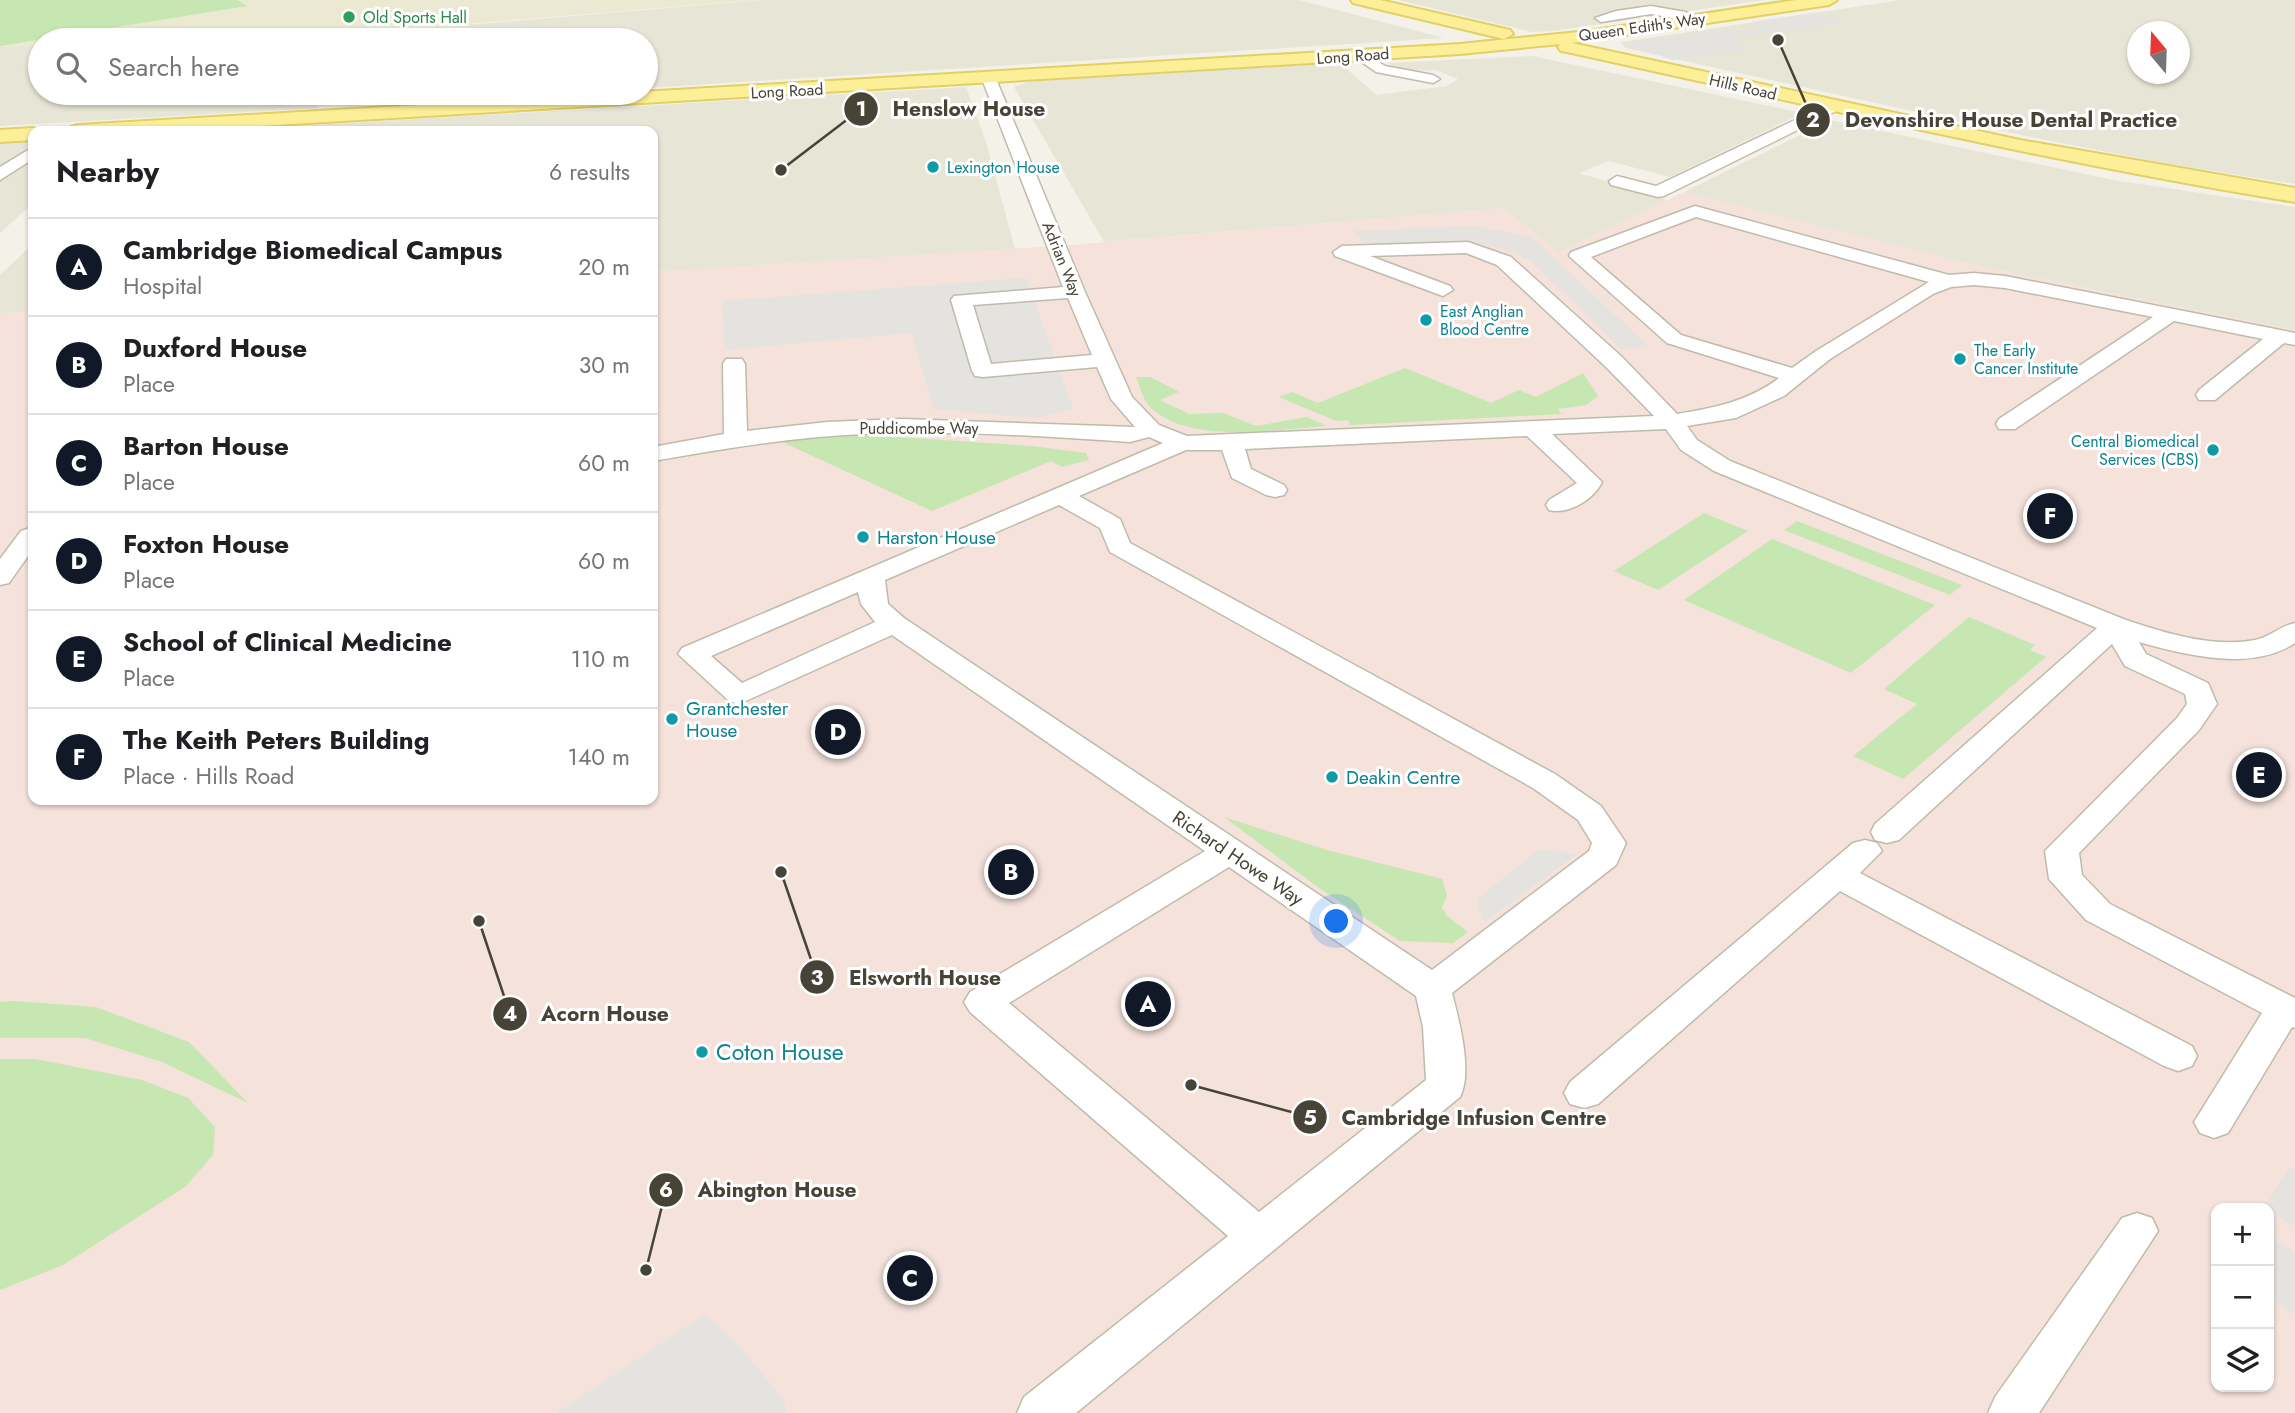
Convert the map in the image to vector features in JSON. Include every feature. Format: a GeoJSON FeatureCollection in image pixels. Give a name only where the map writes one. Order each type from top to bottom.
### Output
{"type":"FeatureCollection","features":[{"type":"Feature","properties":{"kind":"main road","name":"Hills Road"},"geometry":{"type":"LineString","coordinates":[[1359,0],[2064,156],[2295,195]]}},
{"type":"Feature","properties":{"kind":"main road","name":"Queen Edith's Way"},"geometry":{"type":"LineString","coordinates":[[1537,41],[1829,0]]}},
{"type":"Feature","properties":{"kind":"main road","name":"Long Road"},"geometry":{"type":"LineString","coordinates":[[658,98],[1361,55],[1537,41]]}},
{"type":"Feature","properties":{"kind":"main road","name":"Long Road"},"geometry":{"type":"LineString","coordinates":[[166,126],[534,105]]}},
{"type":"Feature","properties":{"kind":"main road"},"geometry":{"type":"LineString","coordinates":[[0,136],[28,134]]}},
{"type":"Feature","properties":{"kind":"lane"},"geometry":{"type":"LineString","coordinates":[[1601,18],[1642,8],[1700,19]]}},
{"type":"Feature","properties":{"kind":"lane"},"geometry":{"type":"LineString","coordinates":[[1361,55],[1381,69],[1433,79]]}},
{"type":"Feature","properties":{"kind":"lane","name":"Adrian Way"},"geometry":{"type":"LineString","coordinates":[[989,79],[1104,360],[1122,399],[1151,430]]}},
{"type":"Feature","properties":{"kind":"lane"},"geometry":{"type":"LineString","coordinates":[[1617,181],[1658,192],[1833,107]]}},
{"type":"Feature","properties":{"kind":"lane"},"geometry":{"type":"LineString","coordinates":[[0,175],[28,155]]}},
{"type":"Feature","properties":{"kind":"lane"},"geometry":{"type":"LineString","coordinates":[[1795,376],[1674,339],[1578,256],[1695,211],[1948,281]]}},
{"type":"Feature","properties":{"kind":"lane"},"geometry":{"type":"LineString","coordinates":[[1443,290],[1342,252],[1468,248],[1504,261],[1615,362],[1672,422],[1689,445],[1722,466],[2116,626],[2159,641],[2239,651],[2266,647],[2295,631]]}},
{"type":"Feature","properties":{"kind":"lane"},"geometry":{"type":"LineString","coordinates":[[894,624],[739,695],[692,654],[1183,443],[1232,444],[1672,422],[1728,413],[1776,391],[1823,355],[1926,290],[1948,281],[1974,279],[2005,282],[2287,337]]}},
{"type":"Feature","properties":{"kind":"lane"},"geometry":{"type":"LineString","coordinates":[[1075,292],[961,300],[983,371],[1104,360]]}},
{"type":"Feature","properties":{"kind":"lane"},"geometry":{"type":"LineString","coordinates":[[2007,424],[2171,314]]}},
{"type":"Feature","properties":{"kind":"lane"},"geometry":{"type":"LineString","coordinates":[[2207,395],[2287,337]]}},
{"type":"Feature","properties":{"kind":"lane"},"geometry":{"type":"LineString","coordinates":[[734,364],[736,439]]}},
{"type":"Feature","properties":{"kind":"lane","name":"Puddicombe Way"},"geometry":{"type":"LineString","coordinates":[[658,453],[736,439],[828,429],[925,426],[1130,435],[1151,430],[1183,443]]}},
{"type":"Feature","properties":{"kind":"lane"},"geometry":{"type":"LineString","coordinates":[[1533,429],[1590,482],[1586,490],[1558,505]]}},
{"type":"Feature","properties":{"kind":"lane"},"geometry":{"type":"LineString","coordinates":[[1232,444],[1240,473],[1275,490]]}},
{"type":"Feature","properties":{"kind":"lane"},"geometry":{"type":"LineString","coordinates":[[1041,1413],[1446,1086],[1442,1027],[1433,989],[1604,857],[1608,843],[1590,813],[1544,781],[1119,547],[1111,524],[1060,496]]}},
{"type":"Feature","properties":{"kind":"lane"},"geometry":{"type":"LineString","coordinates":[[0,538],[28,536]]}},
{"type":"Feature","properties":{"kind":"lane"},"geometry":{"type":"LineString","coordinates":[[0,577],[28,541]]}},
{"type":"Feature","properties":{"kind":"lane","name":"Richard Howe Way"},"geometry":{"type":"LineString","coordinates":[[872,576],[870,597],[878,611],[894,624],[1433,989]]}},
{"type":"Feature","properties":{"kind":"lane"},"geometry":{"type":"LineString","coordinates":[[1584,1093],[1838,876],[2116,626]]}},
{"type":"Feature","properties":{"kind":"lane"},"geometry":{"type":"LineString","coordinates":[[2116,626],[2135,660],[2197,689],[2202,704],[2188,724],[2062,851],[2066,879],[2098,912],[2289,1011],[2214,1122]]}},
{"type":"Feature","properties":{"kind":"lane"},"geometry":{"type":"LineString","coordinates":[[1228,852],[984,1002],[1258,1236]]}},
{"type":"Feature","properties":{"kind":"lane"},"geometry":{"type":"LineString","coordinates":[[1838,876],[2178,1056]]}},
{"type":"Feature","properties":{"kind":"lane"},"geometry":{"type":"LineString","coordinates":[[2012,1413],[2137,1231]]}},
{"type":"Feature","properties":{"kind":"shaded area"},"geometry":{"type":"Polygon","coordinates":[[[0,0],[759,0],[418,28],[28,28],[28,46],[0,47],[0,0]]]}},
{"type":"Feature","properties":{"kind":"shaded area"},"geometry":{"type":"Polygon","coordinates":[[[763,0],[1299,0],[1444,38],[658,87],[658,28],[364,28],[479,24],[763,0]]]}},
{"type":"Feature","properties":{"kind":"shaded area"},"geometry":{"type":"Polygon","coordinates":[[[1398,0],[1764,0],[1532,32],[1398,0]]]}},
{"type":"Feature","properties":{"kind":"shaded area"},"geometry":{"type":"Polygon","coordinates":[[[1901,0],[2295,0],[2295,184],[2164,163],[2026,136],[1625,48],[1621,42],[1901,0]]]}},
{"type":"Feature","properties":{"kind":"shaded area"},"geometry":{"type":"Polygon","coordinates":[[[1812,13],[1843,22],[1734,38],[1748,49],[1672,60],[1626,44],[1729,29],[1736,31],[1763,27],[1751,22],[1812,13]]]}},
{"type":"Feature","properties":{"kind":"shaded area"},"geometry":{"type":"Polygon","coordinates":[[[28,46],[28,105],[316,105],[319,108],[0,126],[0,47],[28,46]]]}},
{"type":"Feature","properties":{"kind":"shaded area"},"geometry":{"type":"Polygon","coordinates":[[[1532,56],[1803,113],[1670,177],[1609,161],[1579,173],[1667,200],[1558,253],[1504,208],[1104,242],[1014,87],[1031,81],[1340,63],[1376,95],[1447,86],[1458,79],[1436,70],[1404,71],[1387,63],[1532,56]]]}},
{"type":"Feature","properties":{"kind":"shaded area"},"geometry":{"type":"Polygon","coordinates":[[[966,87],[986,142],[1015,249],[658,272],[658,126],[296,126],[966,87]]]}},
{"type":"Feature","properties":{"kind":"shaded area"},"geometry":{"type":"Polygon","coordinates":[[[1830,120],[2113,180],[2295,207],[2295,330],[1983,267],[1684,192],[1830,120]]]}},
{"type":"Feature","properties":{"kind":"shaded area"},"geometry":{"type":"Polygon","coordinates":[[[28,140],[28,208],[0,233],[0,143],[28,140]]]}},
{"type":"Feature","properties":{"kind":"shaded area"},"geometry":{"type":"Polygon","coordinates":[[[1684,192],[1983,267],[2295,330],[2295,1413],[0,1413],[0,314],[28,311],[28,805],[658,805],[658,272],[1072,245],[1504,208],[1558,253],[1684,192]]]}},
{"type":"Feature","properties":{"kind":"shaded area"},"geometry":{"type":"Polygon","coordinates":[[[1475,226],[1532,237],[1649,347],[1621,349],[1531,261],[1502,248],[1462,241],[1366,245],[1353,231],[1475,226]]]}},
{"type":"Feature","properties":{"kind":"shaded area"},"geometry":{"type":"Polygon","coordinates":[[[28,249],[28,311],[0,314],[0,275],[28,249]]]}},
{"type":"Feature","properties":{"kind":"shaded area"},"geometry":{"type":"Polygon","coordinates":[[[1026,278],[1073,408],[1036,418],[934,409],[911,333],[725,350],[722,301],[1026,278]]]}},
{"type":"Feature","properties":{"kind":"shaded area"},"geometry":{"type":"Polygon","coordinates":[[[1540,849],[1577,854],[1485,922],[1476,900],[1540,849]]]}},
{"type":"Feature","properties":{"kind":"shaded area"},"geometry":{"type":"Polygon","coordinates":[[[2289,1167],[2295,1170],[2295,1226],[2274,1214],[2274,1203],[2267,1203],[2289,1167]]]}},
{"type":"Feature","properties":{"kind":"shaded area"},"geometry":{"type":"Polygon","coordinates":[[[2274,1240],[2295,1252],[2295,1314],[2274,1301],[2274,1240]]]}},
{"type":"Feature","properties":{"kind":"shaded area"},"geometry":{"type":"Polygon","coordinates":[[[705,1314],[741,1348],[784,1400],[786,1413],[557,1413],[705,1314]]]}},
{"type":"Feature","properties":{"kind":"green space"},"geometry":{"type":"Polygon","coordinates":[[[0,0],[237,0],[247,6],[111,28],[28,28],[28,41],[0,46],[0,0]]]}},
{"type":"Feature","properties":{"kind":"green space"},"geometry":{"type":"Polygon","coordinates":[[[1405,368],[1491,403],[1519,390],[1536,397],[1583,373],[1598,396],[1586,405],[1558,409],[1561,414],[1350,425],[1348,420],[1336,421],[1279,397],[1292,392],[1318,403],[1405,368]]]}},
{"type":"Feature","properties":{"kind":"green space"},"geometry":{"type":"Polygon","coordinates":[[[1136,377],[1150,377],[1179,392],[1160,400],[1189,414],[1223,413],[1256,426],[1307,417],[1327,426],[1234,432],[1209,431],[1187,426],[1166,418],[1149,406],[1136,377]]]}},
{"type":"Feature","properties":{"kind":"green space"},"geometry":{"type":"Polygon","coordinates":[[[869,435],[1032,446],[1086,453],[1089,460],[1062,467],[1051,461],[932,511],[780,441],[812,436],[869,435]]]}},
{"type":"Feature","properties":{"kind":"green space"},"geometry":{"type":"Polygon","coordinates":[[[1704,513],[1748,531],[1658,590],[1614,571],[1704,513]]]}},
{"type":"Feature","properties":{"kind":"green space"},"geometry":{"type":"Polygon","coordinates":[[[1797,521],[1962,585],[1950,595],[1784,530],[1797,521]]]}},
{"type":"Feature","properties":{"kind":"green space"},"geometry":{"type":"Polygon","coordinates":[[[1772,539],[1935,605],[1851,673],[1684,600],[1772,539]]]}},
{"type":"Feature","properties":{"kind":"green space"},"geometry":{"type":"Polygon","coordinates":[[[1969,617],[2035,645],[2030,650],[2046,657],[1903,779],[1853,756],[1917,704],[1884,689],[1969,617]]]}},
{"type":"Feature","properties":{"kind":"green space"},"geometry":{"type":"Polygon","coordinates":[[[1224,817],[1327,850],[1442,879],[1447,895],[1442,908],[1447,916],[1468,932],[1453,943],[1400,941],[1319,888],[1224,817]]]}},
{"type":"Feature","properties":{"kind":"green space"},"geometry":{"type":"Polygon","coordinates":[[[0,1002],[96,1007],[189,1042],[248,1103],[162,1062],[85,1038],[0,1038],[0,1002]]]}},
{"type":"Feature","properties":{"kind":"green space"},"geometry":{"type":"Polygon","coordinates":[[[0,1059],[35,1059],[142,1080],[188,1098],[215,1127],[213,1155],[185,1187],[63,1265],[0,1290],[0,1059]]]}},
{"type":"Feature","properties":{"kind":"place","name":"Old Sports Hall"},"geometry":{"type":"Point","coordinates":[349,17]}},
{"type":"Feature","properties":{"kind":"place","name":"Devonshire House Dental Practice"},"geometry":{"type":"Point","coordinates":[1778,40]}},
{"type":"Feature","properties":{"kind":"place","name":"Lexington House"},"geometry":{"type":"Point","coordinates":[933,167]}},
{"type":"Feature","properties":{"kind":"place","name":"Henslow House"},"geometry":{"type":"Point","coordinates":[781,170]}},
{"type":"Feature","properties":{"kind":"place","name":"East Anglian Blood Centre"},"geometry":{"type":"Point","coordinates":[1426,320]}},
{"type":"Feature","properties":{"kind":"place","name":"The Early Cancer Institute"},"geometry":{"type":"Point","coordinates":[1960,359]}},
{"type":"Feature","properties":{"kind":"place","name":"Central Biomedical Services (CBS)"},"geometry":{"type":"Point","coordinates":[2213,450]}},
{"type":"Feature","properties":{"kind":"place","name":"The Keith Peters Building"},"geometry":{"type":"Point","coordinates":[2050,516]}},
{"type":"Feature","properties":{"kind":"place","name":"Harston House"},"geometry":{"type":"Point","coordinates":[863,537]}},
{"type":"Feature","properties":{"kind":"place","name":"Grantchester House"},"geometry":{"type":"Point","coordinates":[672,719]}},
{"type":"Feature","properties":{"kind":"place","name":"Foxton House"},"geometry":{"type":"Point","coordinates":[838,732]}},
{"type":"Feature","properties":{"kind":"place","name":"School of Clinical Medicine"},"geometry":{"type":"Point","coordinates":[2259,775]}},
{"type":"Feature","properties":{"kind":"place","name":"Deakin Centre"},"geometry":{"type":"Point","coordinates":[1332,777]}},
{"type":"Feature","properties":{"kind":"place","name":"Elsworth House"},"geometry":{"type":"Point","coordinates":[781,872]}},
{"type":"Feature","properties":{"kind":"place","name":"Duxford House"},"geometry":{"type":"Point","coordinates":[1011,872]}},
{"type":"Feature","properties":{"kind":"place","name":"Acorn House"},"geometry":{"type":"Point","coordinates":[479,921]}},
{"type":"Feature","properties":{"kind":"place","name":"Cambridge Biomedical Campus"},"geometry":{"type":"Point","coordinates":[1148,1004]}},
{"type":"Feature","properties":{"kind":"place","name":"Coton House"},"geometry":{"type":"Point","coordinates":[702,1052]}},
{"type":"Feature","properties":{"kind":"place","name":"Cambridge Infusion Centre"},"geometry":{"type":"Point","coordinates":[1191,1085]}},
{"type":"Feature","properties":{"kind":"place","name":"Abington House"},"geometry":{"type":"Point","coordinates":[646,1270]}},
{"type":"Feature","properties":{"kind":"place","name":"Barton House"},"geometry":{"type":"Point","coordinates":[910,1278]}}]}
